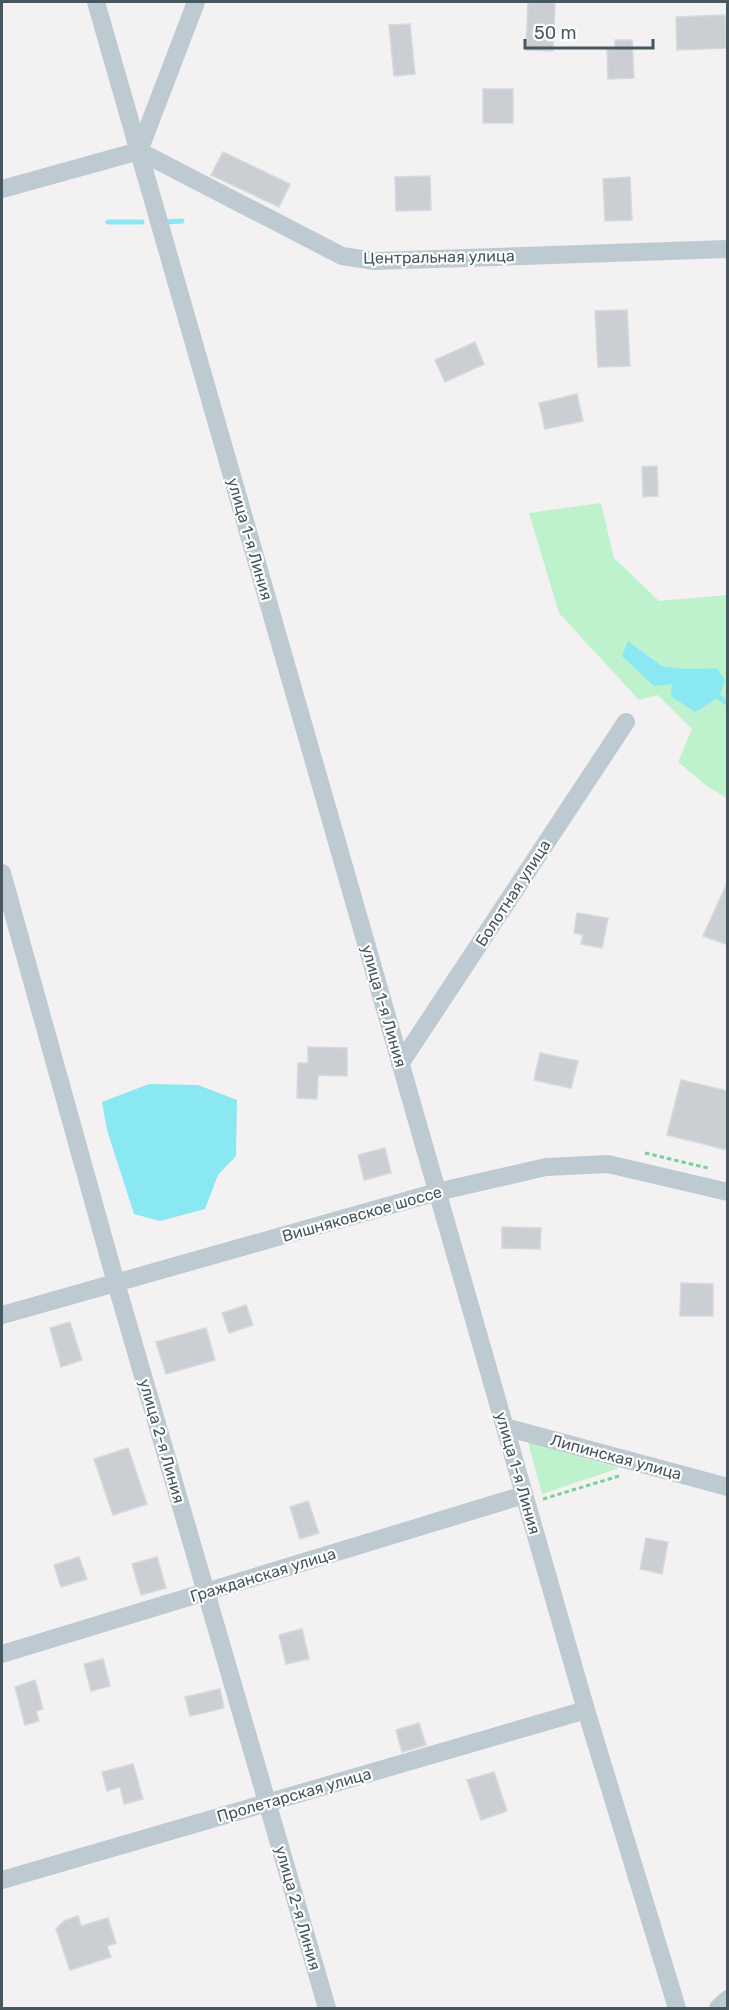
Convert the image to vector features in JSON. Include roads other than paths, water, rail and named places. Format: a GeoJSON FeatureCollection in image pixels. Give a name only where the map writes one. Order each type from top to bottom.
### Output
{"type":"FeatureCollection","features":[{"type":"Feature","properties":{"kind":"street","name":"улица 1-я Линия"},"geometry":{"type":"LineString","coordinates":[[96,2],[586,1710],[677,2008]]}},
{"type":"Feature","properties":{"kind":"street"},"geometry":{"type":"LineString","coordinates":[[2,189],[139,152],[196,2]]}},
{"type":"Feature","properties":{"kind":"street","name":"Центральная улица"},"geometry":{"type":"LineString","coordinates":[[139,152],[342,256],[375,261],[728,249]]}},
{"type":"Feature","properties":{"kind":"street","name":"Болотная улица"},"geometry":{"type":"LineString","coordinates":[[400,1064],[626,722]]}},
{"type":"Feature","properties":{"kind":"street","name":"улица 2-я Линия"},"geometry":{"type":"LineString","coordinates":[[2,873],[116,1283],[327,2008]]}},
{"type":"Feature","properties":{"kind":"street","name":"Вишняковское шоссе"},"geometry":{"type":"LineString","coordinates":[[2,1315],[438,1192],[546,1167],[589,1163],[631,1168],[728,1192]]}},
{"type":"Feature","properties":{"kind":"street","name":"Липинская улица"},"geometry":{"type":"LineString","coordinates":[[505,1427],[728,1487]]}},
{"type":"Feature","properties":{"kind":"street","name":"Гражданская улица"},"geometry":{"type":"LineString","coordinates":[[2,1654],[525,1499]]}},
{"type":"Feature","properties":{"kind":"street","name":"Пролетарская улица"},"geometry":{"type":"LineString","coordinates":[[2,1880],[586,1710]]}},
{"type":"Feature","properties":{"kind":"street"},"geometry":{"type":"LineString","coordinates":[[718,2008],[728,1999]]}},
{"type":"Feature","properties":{"kind":"water"},"geometry":{"type":"Polygon","coordinates":[[[628,641],[662,666],[686,669],[717,668],[725,680],[719,697],[695,712],[671,696],[672,684],[654,686],[622,656],[628,641]]]}},
{"type":"Feature","properties":{"kind":"water"},"geometry":{"type":"Polygon","coordinates":[[[149,1084],[198,1085],[237,1100],[236,1156],[218,1175],[205,1209],[160,1221],[134,1214],[107,1130],[102,1102],[149,1084]]]}},
{"type":"Feature","properties":{"kind":"waterway"},"geometry":{"type":"LineString","coordinates":[[164,222],[182,221]]}},
{"type":"Feature","properties":{"kind":"waterway"},"geometry":{"type":"LineString","coordinates":[[108,222],[142,222]]}},
{"type":"Feature","properties":{"kind":"waterway"},"geometry":{"type":"LineString","coordinates":[[719,697],[728,704]]}}]}
